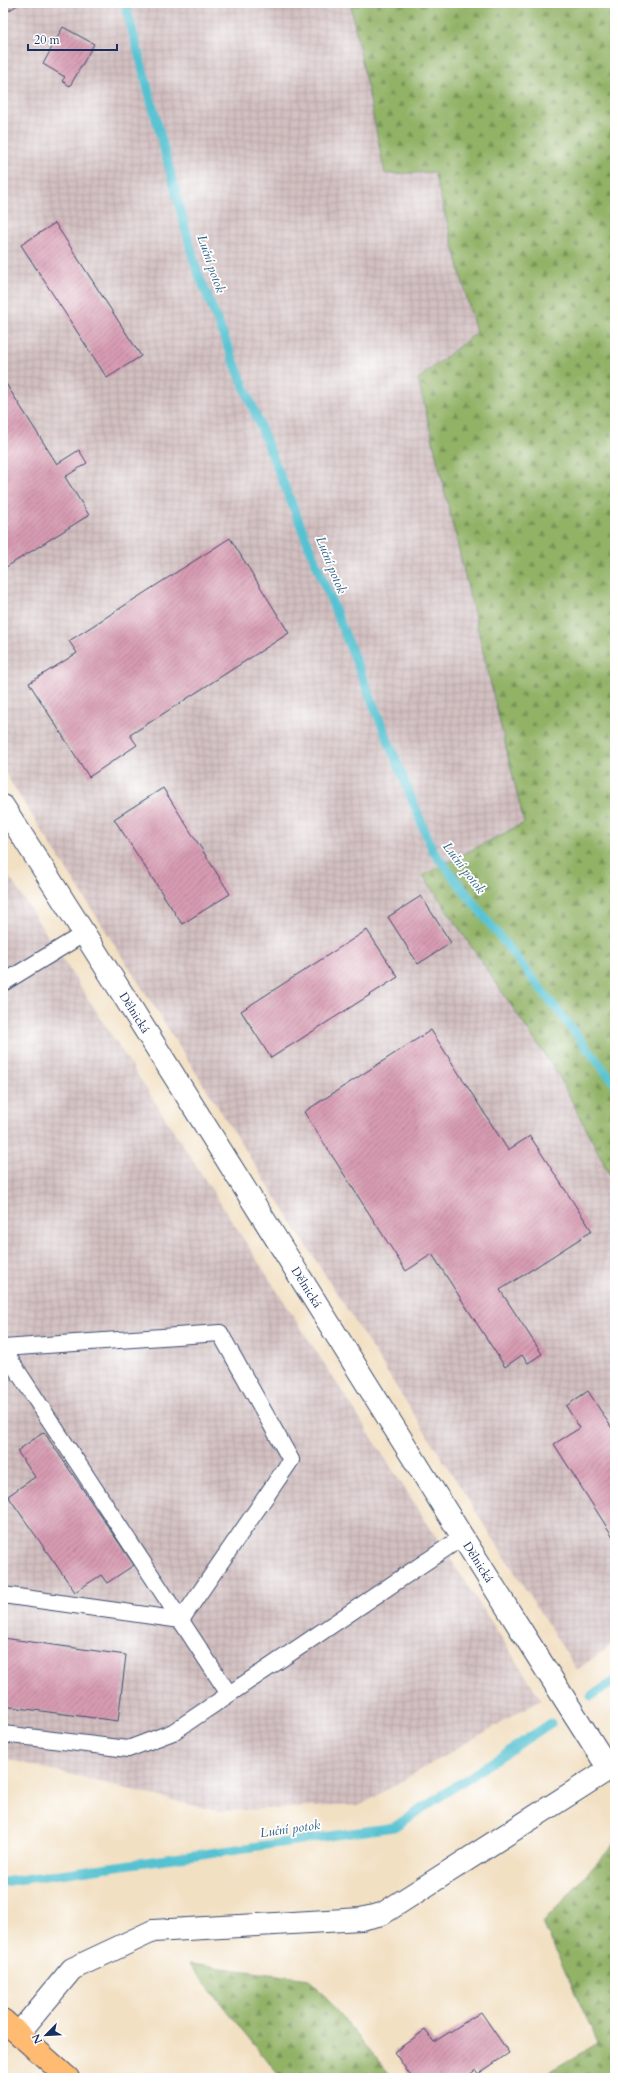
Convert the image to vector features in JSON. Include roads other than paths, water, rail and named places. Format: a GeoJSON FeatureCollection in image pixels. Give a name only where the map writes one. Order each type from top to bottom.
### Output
{"type":"FeatureCollection","features":[{"type":"Feature","properties":{"kind":"main road"},"geometry":{"type":"LineString","coordinates":[[11,2026],[68,2078]]}},
{"type":"Feature","properties":{"kind":"street","name":"Dělnická"},"geometry":{"type":"LineString","coordinates":[[3,806],[85,933],[461,1538],[613,1769]]}},
{"type":"Feature","properties":{"kind":"street"},"geometry":{"type":"LineString","coordinates":[[11,2026],[72,1969],[153,1931],[361,1919],[382,1914],[613,1769]]}},
{"type":"Feature","properties":{"kind":"lane"},"geometry":{"type":"LineString","coordinates":[[3,983],[85,933]]}},
{"type":"Feature","properties":{"kind":"lane"},"geometry":{"type":"LineString","coordinates":[[181,1620],[291,1460],[220,1333],[3,1348],[229,1694]]}},
{"type":"Feature","properties":{"kind":"lane"},"geometry":{"type":"LineString","coordinates":[[3,1734],[128,1749],[173,1732],[461,1538]]}},
{"type":"Feature","properties":{"kind":"lane"},"geometry":{"type":"LineString","coordinates":[[3,1595],[181,1620]]}},
{"type":"Feature","properties":{"kind":"waterway","name":"Luční potok"},"geometry":{"type":"LineString","coordinates":[[125,3],[196,268],[433,851],[615,1084]]}},
{"type":"Feature","properties":{"kind":"waterway","name":"Luční potok"},"geometry":{"type":"LineString","coordinates":[[591,1696],[615,1681]]}},
{"type":"Feature","properties":{"kind":"waterway","name":"Luční potok"},"geometry":{"type":"LineString","coordinates":[[3,1882],[394,1827],[551,1723]]}}]}
